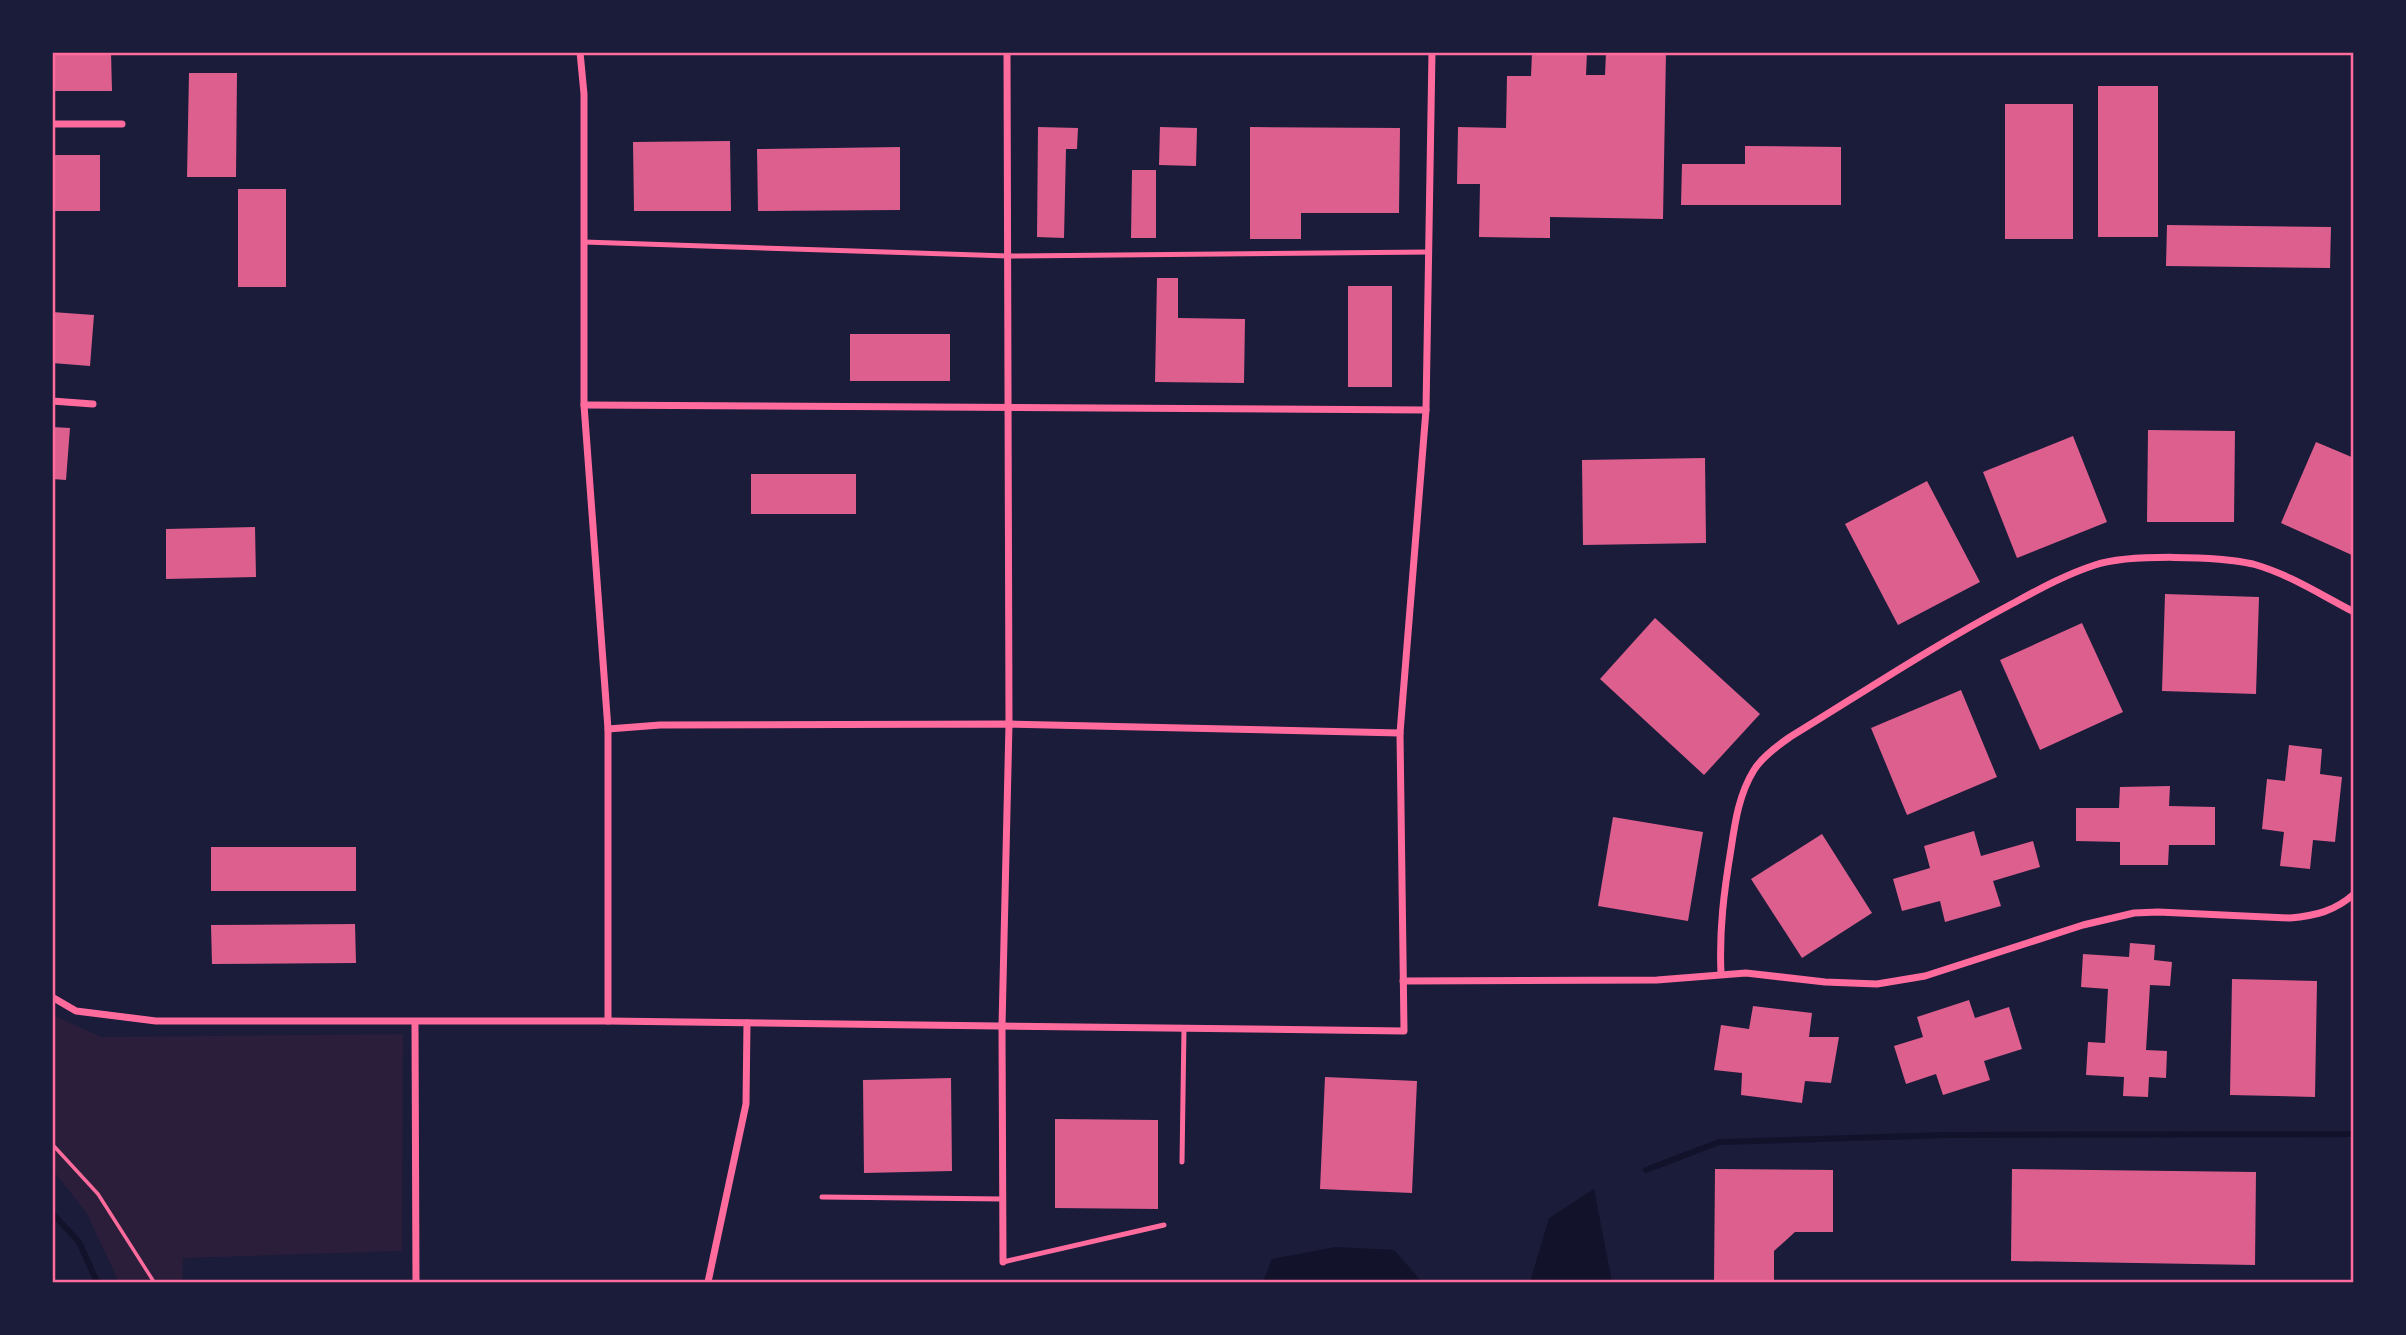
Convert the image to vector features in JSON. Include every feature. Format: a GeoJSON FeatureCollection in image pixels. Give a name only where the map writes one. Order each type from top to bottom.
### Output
{"type":"FeatureCollection","features":[{"type":"Feature","properties":{"kind":"street"},"geometry":{"type":"LineString","coordinates":[[580,52],[584,93],[584,405],[608,729],[608,1021]]}},
{"type":"Feature","properties":{"kind":"street"},"geometry":{"type":"LineString","coordinates":[[1003,1262],[1002,1026],[1009,724],[1007,52]]}},
{"type":"Feature","properties":{"kind":"street"},"geometry":{"type":"LineString","coordinates":[[52,997],[76,1011],[156,1021],[608,1021],[1404,1031],[1400,733],[1426,410],[1432,52]]}},
{"type":"Feature","properties":{"kind":"street"},"geometry":{"type":"LineString","coordinates":[[52,124],[122,124]]}},
{"type":"Feature","properties":{"kind":"street"},"geometry":{"type":"LineString","coordinates":[[52,401],[93,404]]}},
{"type":"Feature","properties":{"kind":"street"},"geometry":{"type":"LineString","coordinates":[[584,405],[1426,410]]}},
{"type":"Feature","properties":{"kind":"street"},"geometry":{"type":"LineString","coordinates":[[1721,974],[1720,924],[1726,878],[1737,814],[1744,788],[1755,769],[1777,746],[1790,737],[1974,624],[2073,573],[2103,563],[2133,559],[2230,560],[2253,564],[2294,580],[2354,612]]}},
{"type":"Feature","properties":{"kind":"street"},"geometry":{"type":"LineString","coordinates":[[608,729],[660,725],[1009,724],[1400,733]]}},
{"type":"Feature","properties":{"kind":"street"},"geometry":{"type":"LineString","coordinates":[[1403,981],[1657,980],[1721,974],[1766,974],[1853,984],[1898,982],[1925,976],[2108,918],[2158,912],[2308,917],[2326,912],[2354,894]]}},
{"type":"Feature","properties":{"kind":"street"},"geometry":{"type":"LineString","coordinates":[[415,1023],[416,1283]]}},
{"type":"Feature","properties":{"kind":"street"},"geometry":{"type":"LineString","coordinates":[[708,1283],[746,1104],[747,1023]]}},
{"type":"Feature","properties":{"kind":"lane"},"geometry":{"type":"LineString","coordinates":[[584,243],[1008,256],[1429,253]]}},
{"type":"Feature","properties":{"kind":"lane"},"geometry":{"type":"LineString","coordinates":[[1182,1162],[1184,1028]]}},
{"type":"Feature","properties":{"kind":"lane"},"geometry":{"type":"LineString","coordinates":[[822,1197],[1003,1199]]}},
{"type":"Feature","properties":{"kind":"lane"},"geometry":{"type":"LineString","coordinates":[[1003,1262],[1164,1225]]}},
{"type":"Feature","properties":{"kind":"path"},"geometry":{"type":"LineString","coordinates":[[52,1144],[98,1194],[153,1283]]}},
{"type":"Feature","properties":{"kind":"shaded area"},"geometry":{"type":"Polygon","coordinates":[[[53,1015],[101,1037],[403,1034],[402,1251],[183,1258],[182,1282],[119,1282],[87,1214],[53,1170],[53,1015]]]}},
{"type":"Feature","properties":{"kind":"shaded area"},"geometry":{"type":"Polygon","coordinates":[[[1594,1189],[1612,1282],[1530,1282],[1549,1218],[1594,1189]]]}},
{"type":"Feature","properties":{"kind":"shaded area"},"geometry":{"type":"Polygon","coordinates":[[[1336,1247],[1394,1250],[1422,1282],[1263,1282],[1272,1259],[1336,1247]]]}},
{"type":"Feature","properties":{"kind":"building"},"geometry":{"type":"Polygon","coordinates":[[[52,52],[111,52],[112,91],[52,91],[52,52]]]}},
{"type":"Feature","properties":{"kind":"building"},"geometry":{"type":"Polygon","coordinates":[[[1532,52],[1587,52],[1586,75],[1605,75],[1606,52],[1666,52],[1663,219],[1550,217],[1550,238],[1479,237],[1480,184],[1457,184],[1458,127],[1506,128],[1507,76],[1531,76],[1532,52]]]}},
{"type":"Feature","properties":{"kind":"building"},"geometry":{"type":"Polygon","coordinates":[[[189,73],[237,73],[236,177],[187,177],[189,73]]]}},
{"type":"Feature","properties":{"kind":"building"},"geometry":{"type":"Polygon","coordinates":[[[2098,86],[2158,86],[2158,237],[2098,237],[2098,86]]]}},
{"type":"Feature","properties":{"kind":"building"},"geometry":{"type":"Polygon","coordinates":[[[2005,104],[2073,104],[2073,239],[2005,239],[2005,104]]]}},
{"type":"Feature","properties":{"kind":"building"},"geometry":{"type":"Polygon","coordinates":[[[1038,127],[1078,128],[1077,149],[1066,149],[1064,238],[1037,237],[1038,127]]]}},
{"type":"Feature","properties":{"kind":"building"},"geometry":{"type":"Polygon","coordinates":[[[1160,127],[1197,128],[1196,166],[1159,165],[1160,127]]]}},
{"type":"Feature","properties":{"kind":"building"},"geometry":{"type":"Polygon","coordinates":[[[1250,127],[1400,128],[1399,213],[1301,213],[1301,239],[1250,239],[1250,127]]]}},
{"type":"Feature","properties":{"kind":"building"},"geometry":{"type":"Polygon","coordinates":[[[730,141],[731,211],[634,211],[633,142],[730,141]]]}},
{"type":"Feature","properties":{"kind":"building"},"geometry":{"type":"Polygon","coordinates":[[[1745,146],[1841,147],[1841,205],[1681,205],[1682,164],[1745,164],[1745,146]]]}},
{"type":"Feature","properties":{"kind":"building"},"geometry":{"type":"Polygon","coordinates":[[[900,147],[900,210],[758,211],[757,149],[900,147]]]}},
{"type":"Feature","properties":{"kind":"building"},"geometry":{"type":"Polygon","coordinates":[[[52,155],[100,155],[100,211],[52,211],[52,155]]]}},
{"type":"Feature","properties":{"kind":"building"},"geometry":{"type":"Polygon","coordinates":[[[1132,170],[1156,170],[1156,238],[1131,238],[1132,170]]]}},
{"type":"Feature","properties":{"kind":"building"},"geometry":{"type":"Polygon","coordinates":[[[238,189],[286,189],[286,287],[238,287],[238,189]]]}},
{"type":"Feature","properties":{"kind":"building"},"geometry":{"type":"Polygon","coordinates":[[[2167,225],[2331,227],[2330,268],[2166,266],[2167,225]]]}},
{"type":"Feature","properties":{"kind":"building"},"geometry":{"type":"Polygon","coordinates":[[[1157,278],[1178,278],[1178,318],[1245,319],[1244,383],[1155,382],[1157,278]]]}},
{"type":"Feature","properties":{"kind":"building"},"geometry":{"type":"Polygon","coordinates":[[[1348,286],[1392,286],[1392,387],[1348,387],[1348,286]]]}},
{"type":"Feature","properties":{"kind":"building"},"geometry":{"type":"Polygon","coordinates":[[[52,312],[94,315],[90,366],[52,363],[52,312]]]}},
{"type":"Feature","properties":{"kind":"building"},"geometry":{"type":"Polygon","coordinates":[[[850,334],[950,334],[950,381],[850,381],[850,334]]]}},
{"type":"Feature","properties":{"kind":"building"},"geometry":{"type":"Polygon","coordinates":[[[52,427],[70,428],[66,480],[52,479],[52,427]]]}},
{"type":"Feature","properties":{"kind":"building"},"geometry":{"type":"Polygon","coordinates":[[[2148,430],[2235,431],[2234,522],[2147,522],[2148,430]]]}},
{"type":"Feature","properties":{"kind":"building"},"geometry":{"type":"Polygon","coordinates":[[[2073,436],[2107,522],[2017,558],[1983,472],[2073,436]]]}},
{"type":"Feature","properties":{"kind":"building"},"geometry":{"type":"Polygon","coordinates":[[[2316,442],[2354,458],[2354,556],[2281,523],[2316,442]]]}},
{"type":"Feature","properties":{"kind":"building"},"geometry":{"type":"Polygon","coordinates":[[[1705,458],[1706,543],[1583,545],[1582,460],[1705,458]]]}},
{"type":"Feature","properties":{"kind":"building"},"geometry":{"type":"Polygon","coordinates":[[[751,474],[856,474],[856,514],[751,514],[751,474]]]}},
{"type":"Feature","properties":{"kind":"building"},"geometry":{"type":"Polygon","coordinates":[[[1927,481],[1980,582],[1898,625],[1845,524],[1927,481]]]}},
{"type":"Feature","properties":{"kind":"building"},"geometry":{"type":"Polygon","coordinates":[[[255,527],[256,577],[166,579],[166,529],[255,527]]]}},
{"type":"Feature","properties":{"kind":"building"},"geometry":{"type":"Polygon","coordinates":[[[2165,594],[2259,597],[2256,694],[2162,691],[2165,594]]]}},
{"type":"Feature","properties":{"kind":"building"},"geometry":{"type":"Polygon","coordinates":[[[1655,618],[1760,714],[1704,775],[1600,679],[1655,618]]]}},
{"type":"Feature","properties":{"kind":"building"},"geometry":{"type":"Polygon","coordinates":[[[2082,623],[2123,712],[2040,750],[2000,660],[2082,623]]]}},
{"type":"Feature","properties":{"kind":"building"},"geometry":{"type":"Polygon","coordinates":[[[1961,690],[1997,777],[1907,815],[1871,728],[1961,690]]]}},
{"type":"Feature","properties":{"kind":"building"},"geometry":{"type":"Polygon","coordinates":[[[2289,745],[2322,749],[2320,774],[2342,777],[2335,842],[2313,840],[2310,869],[2280,866],[2284,832],[2262,829],[2267,779],[2285,781],[2289,745]]]}},
{"type":"Feature","properties":{"kind":"building"},"geometry":{"type":"Polygon","coordinates":[[[2170,786],[2169,806],[2215,807],[2215,845],[2169,845],[2168,865],[2120,865],[2120,842],[2076,841],[2076,808],[2119,808],[2120,787],[2170,786]]]}},
{"type":"Feature","properties":{"kind":"building"},"geometry":{"type":"Polygon","coordinates":[[[1613,817],[1703,832],[1688,921],[1598,906],[1613,817]]]}},
{"type":"Feature","properties":{"kind":"building"},"geometry":{"type":"Polygon","coordinates":[[[1974,831],[1981,856],[2033,841],[2040,867],[1993,881],[2001,906],[1945,922],[1940,901],[1902,911],[1893,879],[1930,868],[1924,846],[1974,831]]]}},
{"type":"Feature","properties":{"kind":"building"},"geometry":{"type":"Polygon","coordinates":[[[1822,834],[1872,913],[1802,958],[1751,879],[1822,834]]]}},
{"type":"Feature","properties":{"kind":"building"},"geometry":{"type":"Polygon","coordinates":[[[211,847],[356,847],[356,891],[211,891],[211,847]]]}},
{"type":"Feature","properties":{"kind":"building"},"geometry":{"type":"Polygon","coordinates":[[[355,924],[356,963],[212,964],[211,925],[355,924]]]}},
{"type":"Feature","properties":{"kind":"building"},"geometry":{"type":"Polygon","coordinates":[[[2130,943],[2155,945],[2154,960],[2172,962],[2170,986],[2150,985],[2146,1050],[2167,1051],[2166,1078],[2149,1077],[2148,1097],[2123,1096],[2124,1077],[2086,1075],[2088,1042],[2105,1043],[2108,989],[2081,987],[2083,954],[2129,957],[2130,943]]]}},
{"type":"Feature","properties":{"kind":"building"},"geometry":{"type":"Polygon","coordinates":[[[2232,979],[2317,981],[2315,1097],[2230,1095],[2232,979]]]}},
{"type":"Feature","properties":{"kind":"building"},"geometry":{"type":"Polygon","coordinates":[[[1969,1000],[1975,1018],[2009,1007],[2022,1049],[1984,1061],[1990,1080],[1943,1095],[1936,1074],[1906,1084],[1894,1046],[1923,1037],[1917,1017],[1969,1000]]]}},
{"type":"Feature","properties":{"kind":"building"},"geometry":{"type":"Polygon","coordinates":[[[1753,1006],[1812,1013],[1809,1037],[1839,1037],[1831,1083],[1805,1081],[1802,1103],[1741,1095],[1742,1073],[1714,1070],[1721,1025],[1749,1029],[1753,1006]]]}},
{"type":"Feature","properties":{"kind":"building"},"geometry":{"type":"Polygon","coordinates":[[[1325,1077],[1417,1081],[1412,1193],[1320,1189],[1325,1077]]]}},
{"type":"Feature","properties":{"kind":"building"},"geometry":{"type":"Polygon","coordinates":[[[951,1078],[952,1171],[864,1173],[863,1080],[951,1078]]]}},
{"type":"Feature","properties":{"kind":"building"},"geometry":{"type":"Polygon","coordinates":[[[1055,1119],[1158,1120],[1158,1209],[1055,1208],[1055,1119]]]}},
{"type":"Feature","properties":{"kind":"building"},"geometry":{"type":"Polygon","coordinates":[[[1715,1169],[1833,1170],[1833,1232],[1795,1232],[1774,1251],[1774,1282],[1714,1282],[1715,1169]]]}},
{"type":"Feature","properties":{"kind":"building"},"geometry":{"type":"Polygon","coordinates":[[[2012,1169],[2256,1172],[2255,1265],[2011,1261],[2012,1169]]]}},
{"type":"Feature","properties":{"kind":"waterway"},"geometry":{"type":"LineString","coordinates":[[1646,1170],[1719,1142],[1947,1135],[2354,1134]]}},
{"type":"Feature","properties":{"kind":"waterway"},"geometry":{"type":"LineString","coordinates":[[52,1213],[79,1242],[97,1282]]}}]}
